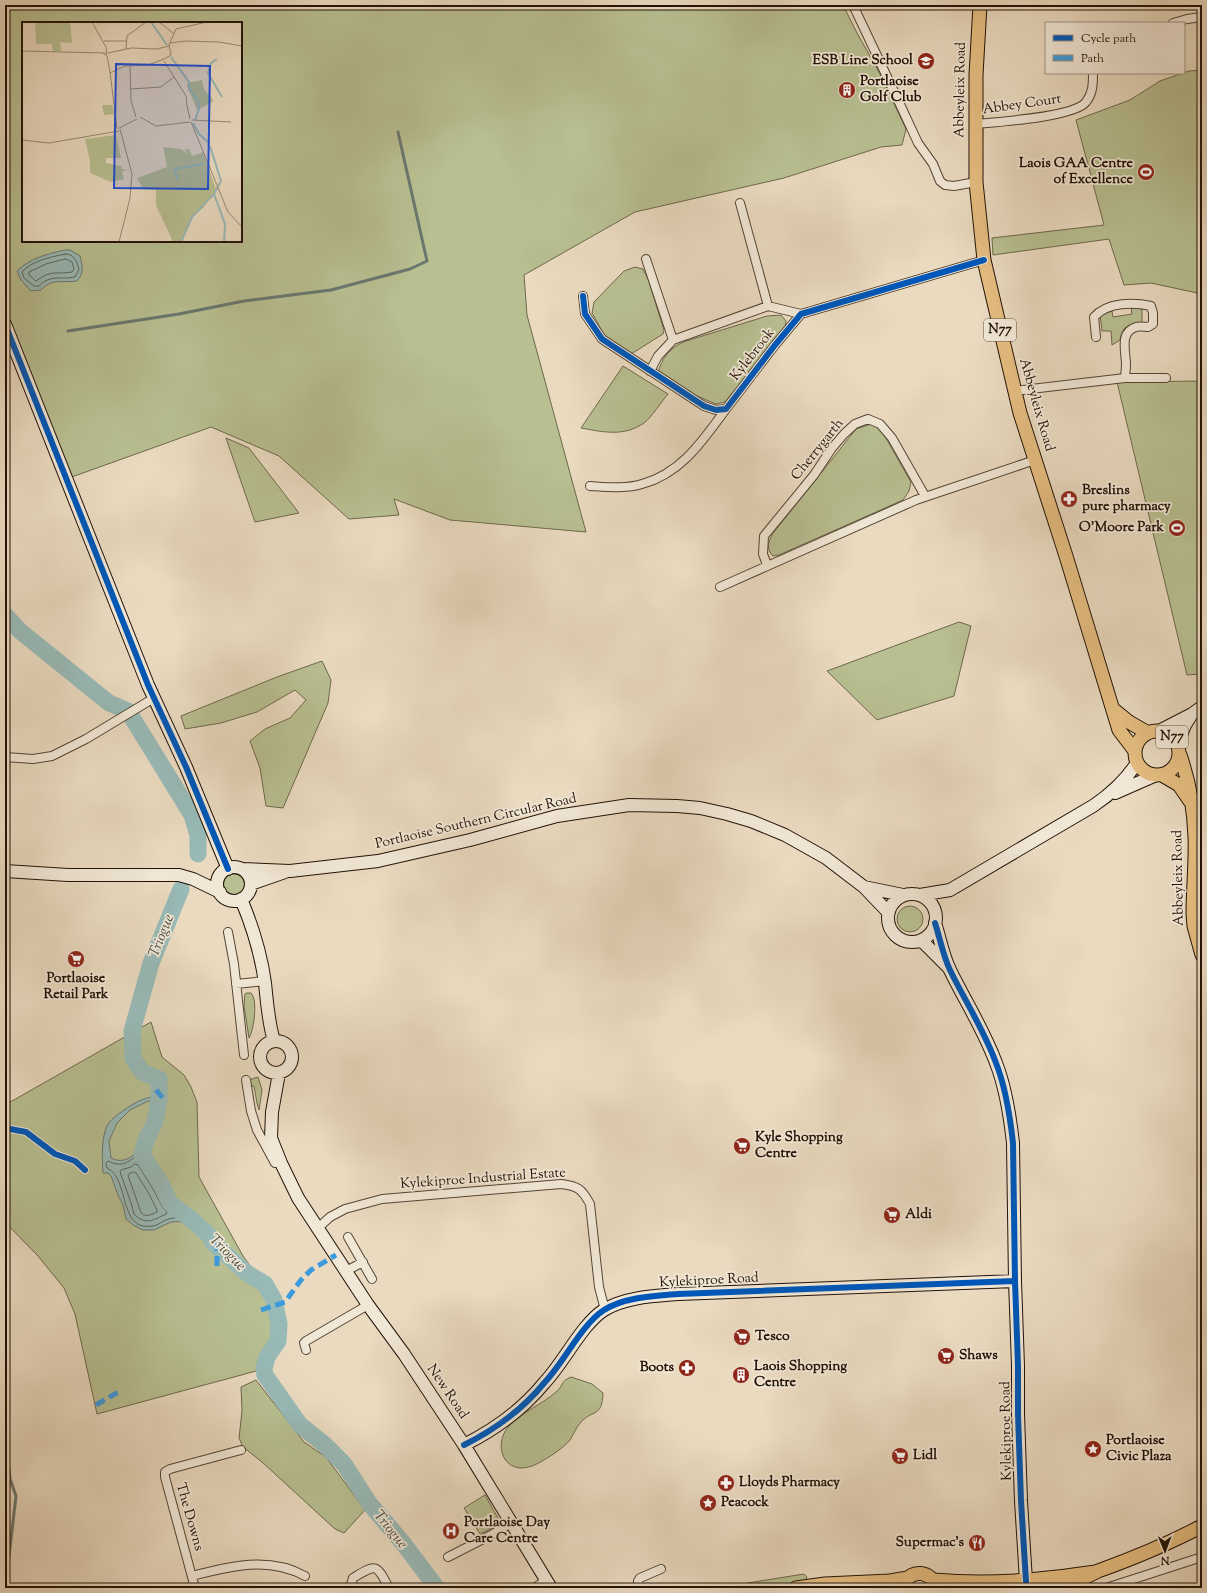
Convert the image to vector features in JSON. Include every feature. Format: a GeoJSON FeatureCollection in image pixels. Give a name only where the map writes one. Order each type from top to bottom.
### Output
{"type":"FeatureCollection","features":[{"type":"Feature","properties":{"kind":"main road","name":"Abbeyleix Road"},"geometry":{"type":"LineString","coordinates":[[980,5],[976,75],[976,182],[984,260],[1020,413],[1120,730],[1136,757]]}},
{"type":"Feature","properties":{"kind":"main road"},"geometry":{"type":"LineString","coordinates":[[5,324],[154,698],[186,767],[224,872],[217,885],[220,892]]}},
{"type":"Feature","properties":{"kind":"main road","name":"N77"},"geometry":{"type":"LineString","coordinates":[[1114,709],[1129,722],[1154,732],[1170,734],[1179,749],[1176,766],[1172,770],[1159,775],[1145,772],[1136,757],[1139,740],[1154,732]]}},
{"type":"Feature","properties":{"kind":"main road"},"geometry":{"type":"LineString","coordinates":[[1154,732],[1197,711]]}},
{"type":"Feature","properties":{"kind":"main road"},"geometry":{"type":"LineString","coordinates":[[1179,749],[1185,725],[1197,711]]}},
{"type":"Feature","properties":{"kind":"main road","name":"Abbeyleix Road"},"geometry":{"type":"LineString","coordinates":[[1179,749],[1188,781],[1194,818],[1195,838],[1193,914],[1194,926],[1202,955]]}},
{"type":"Feature","properties":{"kind":"main road"},"geometry":{"type":"LineString","coordinates":[[950,890],[935,917],[930,934],[921,940],[909,942],[903,941],[894,934],[888,924],[888,912],[893,902],[903,895],[920,895],[950,890],[1093,806],[1108,796],[1126,779],[1136,757]]}},
{"type":"Feature","properties":{"kind":"main road","name":"Abbeyleix Road"},"geometry":{"type":"LineString","coordinates":[[1159,775],[1179,785],[1190,800]]}},
{"type":"Feature","properties":{"kind":"main road"},"geometry":{"type":"LineString","coordinates":[[1108,796],[1159,775]]}},
{"type":"Feature","properties":{"kind":"main road","name":"Portlaoise Southern Circular Road"},"geometry":{"type":"LineString","coordinates":[[242,869],[290,871],[378,861],[470,840],[557,816],[629,805],[658,805],[700,808],[727,814],[768,827],[813,850],[864,887],[888,912]]}},
{"type":"Feature","properties":{"kind":"main road"},"geometry":{"type":"LineString","coordinates":[[5,871],[68,875],[179,875],[193,879],[220,892],[229,900],[241,899],[247,895],[251,884],[249,876],[242,869],[232,867],[224,872],[193,879]]}},
{"type":"Feature","properties":{"kind":"main road","name":"Portlaoise Southern Circular Road"},"geometry":{"type":"LineString","coordinates":[[251,884],[290,871]]}},
{"type":"Feature","properties":{"kind":"main road","name":"Portlaoise Southern Circular Road"},"geometry":{"type":"LineString","coordinates":[[864,887],[903,895]]}},
{"type":"Feature","properties":{"kind":"main road"},"geometry":{"type":"LineString","coordinates":[[920,895],[930,901],[949,968]]}},
{"type":"Feature","properties":{"kind":"main road"},"geometry":{"type":"LineString","coordinates":[[241,899],[252,924],[265,981],[269,1025],[274,1041]]}},
{"type":"Feature","properties":{"kind":"main road"},"geometry":{"type":"LineString","coordinates":[[921,940],[949,968]]}},
{"type":"Feature","properties":{"kind":"main road","name":"Kylekiproe Road"},"geometry":{"type":"LineString","coordinates":[[949,968],[980,1026],[996,1063],[1009,1113],[1013,1143],[1020,1489],[1026,1581]]}},
{"type":"Feature","properties":{"kind":"main road"},"geometry":{"type":"LineString","coordinates":[[274,1041],[287,1044],[292,1052],[293,1056],[291,1066],[284,1072],[279,1073],[266,1070],[260,1058],[262,1048],[274,1041]]}},
{"type":"Feature","properties":{"kind":"main road","name":"New Road"},"geometry":{"type":"LineString","coordinates":[[279,1073],[272,1112],[271,1138],[298,1198],[368,1305],[404,1354],[464,1445],[549,1584]]}},
{"type":"Feature","properties":{"kind":"main road","name":"Kylekiproe Road"},"geometry":{"type":"LineString","coordinates":[[464,1445],[481,1436],[528,1401],[546,1382],[591,1321],[605,1310],[618,1304],[640,1298],[678,1294],[1015,1281]]}},
{"type":"Feature","properties":{"kind":"main road"},"geometry":{"type":"LineString","coordinates":[[1059,1588],[1143,1554],[1202,1526]]}},
{"type":"Feature","properties":{"kind":"main road"},"geometry":{"type":"LineString","coordinates":[[1183,1536],[1202,1531]]}},
{"type":"Feature","properties":{"kind":"main road"},"geometry":{"type":"LineString","coordinates":[[796,1588],[824,1584],[890,1581],[905,1583],[915,1574],[921,1573],[927,1574],[936,1584],[1026,1581],[1096,1572]]}},
{"type":"Feature","properties":{"kind":"street"},"geometry":{"type":"LineString","coordinates":[[853,5],[918,143],[933,164],[940,181],[945,185],[954,186],[976,182]]}},
{"type":"Feature","properties":{"kind":"street"},"geometry":{"type":"LineString","coordinates":[[1176,22],[1187,19],[1202,18]]}},
{"type":"Feature","properties":{"kind":"street","name":"Abbey Court"},"geometry":{"type":"LineString","coordinates":[[976,124],[1068,112],[1086,103],[1093,90],[1093,74]]}},
{"type":"Feature","properties":{"kind":"street"},"geometry":{"type":"LineString","coordinates":[[740,203],[768,306]]}},
{"type":"Feature","properties":{"kind":"street"},"geometry":{"type":"LineString","coordinates":[[646,258],[674,340]]}},
{"type":"Feature","properties":{"kind":"street"},"geometry":{"type":"LineString","coordinates":[[650,371],[658,356],[674,340],[768,306],[801,314],[984,260]]}},
{"type":"Feature","properties":{"kind":"street"},"geometry":{"type":"LineString","coordinates":[[582,296],[585,314],[602,339],[704,406],[716,410],[726,409]]}},
{"type":"Feature","properties":{"kind":"street"},"geometry":{"type":"LineString","coordinates":[[1096,337],[1094,317],[1098,312],[1108,306],[1142,304],[1151,306],[1154,313],[1153,324],[1148,327],[1136,327],[1125,335],[1125,378]]}},
{"type":"Feature","properties":{"kind":"street","name":"Kylebrook"},"geometry":{"type":"LineString","coordinates":[[590,486],[612,487],[642,484],[670,472],[681,465],[801,314]]}},
{"type":"Feature","properties":{"kind":"street"},"geometry":{"type":"LineString","coordinates":[[1014,391],[1125,378],[1166,378]]}},
{"type":"Feature","properties":{"kind":"street","name":"Cherrygarth"},"geometry":{"type":"LineString","coordinates":[[767,566],[763,554],[764,536],[814,475],[832,448],[855,424],[868,419],[880,424],[892,438],[925,496]]}},
{"type":"Feature","properties":{"kind":"street"},"geometry":{"type":"LineString","coordinates":[[720,587],[925,496],[1035,460]]}},
{"type":"Feature","properties":{"kind":"street"},"geometry":{"type":"LineString","coordinates":[[5,757],[34,759],[52,756],[86,739],[154,698]]}},
{"type":"Feature","properties":{"kind":"street"},"geometry":{"type":"LineString","coordinates":[[228,932],[234,964],[244,1055]]}},
{"type":"Feature","properties":{"kind":"street"},"geometry":{"type":"LineString","coordinates":[[236,984],[265,981]]}},
{"type":"Feature","properties":{"kind":"street"},"geometry":{"type":"LineString","coordinates":[[246,1080],[251,1111],[257,1130],[275,1163],[281,1163]]}},
{"type":"Feature","properties":{"kind":"street","name":"Kylekiproe Industrial Estate"},"geometry":{"type":"LineString","coordinates":[[318,1228],[330,1216],[345,1209],[382,1199],[561,1184],[574,1185],[584,1193],[591,1209],[599,1287],[605,1310]]}},
{"type":"Feature","properties":{"kind":"street"},"geometry":{"type":"LineString","coordinates":[[348,1237],[372,1279]]}},
{"type":"Feature","properties":{"kind":"street"},"geometry":{"type":"LineString","coordinates":[[349,1276],[363,1262]]}},
{"type":"Feature","properties":{"kind":"street"},"geometry":{"type":"LineString","coordinates":[[306,1350],[304,1343],[306,1341],[368,1305]]}},
{"type":"Feature","properties":{"kind":"street","name":"The Downs"},"geometry":{"type":"LineString","coordinates":[[195,1588],[165,1478],[165,1472],[170,1469],[241,1450]]}},
{"type":"Feature","properties":{"kind":"street"},"geometry":{"type":"LineString","coordinates":[[448,1557],[511,1523]]}},
{"type":"Feature","properties":{"kind":"street"},"geometry":{"type":"LineString","coordinates":[[1106,1588],[1202,1556]]}},
{"type":"Feature","properties":{"kind":"street"},"geometry":{"type":"LineString","coordinates":[[192,1576],[221,1568],[254,1564],[280,1566],[305,1576]]}},
{"type":"Feature","properties":{"kind":"street"},"geometry":{"type":"LineString","coordinates":[[350,1588],[352,1578],[370,1568],[376,1568],[380,1571],[389,1588]]}},
{"type":"Feature","properties":{"kind":"street"},"geometry":{"type":"LineString","coordinates":[[639,1588],[638,1581],[640,1578],[661,1570]]}},
{"type":"Feature","properties":{"kind":"street"},"geometry":{"type":"LineString","coordinates":[[534,1588],[549,1584]]}},
{"type":"Feature","properties":{"kind":"green space","name":"Portlaoise Golf Club"},"geometry":{"type":"Polygon","coordinates":[[[5,5],[843,5],[879,72],[906,129],[902,145],[881,147],[784,178],[635,212],[524,275],[527,315],[586,532],[450,520],[394,499],[399,515],[349,519],[279,456],[211,427],[69,478],[5,313],[5,5]]]}},
{"type":"Feature","properties":{"kind":"green space","name":"Laois GAA Centre of Excellence"},"geometry":{"type":"Polygon","coordinates":[[[1202,70],[1202,294],[1151,283],[1124,285],[1109,239],[993,255],[992,238],[1104,225],[1076,120],[1130,100],[1160,81],[1180,74],[1185,74],[1185,72],[1202,70]]]}},
{"type":"Feature","properties":{"kind":"green space"},"geometry":{"type":"Polygon","coordinates":[[[635,267],[643,269],[648,279],[664,330],[663,334],[631,354],[605,336],[592,313],[594,302],[624,271],[635,267]]]}},
{"type":"Feature","properties":{"kind":"green space"},"geometry":{"type":"Polygon","coordinates":[[[1131,307],[1142,309],[1142,323],[1130,325],[1124,329],[1120,340],[1112,345],[1111,331],[1102,331],[1100,315],[1112,311],[1113,317],[1132,314],[1131,307]]]}},
{"type":"Feature","properties":{"kind":"green space"},"geometry":{"type":"Polygon","coordinates":[[[781,315],[786,321],[785,328],[725,402],[716,404],[692,394],[658,372],[667,354],[683,342],[767,316],[781,315]]]}},
{"type":"Feature","properties":{"kind":"green space"},"geometry":{"type":"Polygon","coordinates":[[[623,366],[668,394],[644,423],[629,430],[613,432],[581,428],[623,366]]]}},
{"type":"Feature","properties":{"kind":"green space","name":"O'Moore Park"},"geometry":{"type":"Polygon","coordinates":[[[1202,381],[1202,674],[1187,675],[1117,382],[1202,381]]]}},
{"type":"Feature","properties":{"kind":"green space"},"geometry":{"type":"Polygon","coordinates":[[[871,424],[879,428],[883,433],[911,482],[909,491],[903,500],[779,555],[773,556],[768,547],[769,541],[774,532],[856,429],[871,424]]]}},
{"type":"Feature","properties":{"kind":"green space"},"geometry":{"type":"Polygon","coordinates":[[[226,438],[249,448],[299,513],[255,522],[226,438]]]}},
{"type":"Feature","properties":{"kind":"green space"},"geometry":{"type":"Polygon","coordinates":[[[959,622],[971,626],[954,696],[877,720],[827,671],[959,622]]]}},
{"type":"Feature","properties":{"kind":"green space"},"geometry":{"type":"Polygon","coordinates":[[[322,661],[331,680],[328,703],[283,808],[266,806],[260,768],[250,741],[265,729],[290,718],[306,700],[295,690],[257,712],[221,723],[185,729],[181,716],[277,677],[322,661]]]}},
{"type":"Feature","properties":{"kind":"green space"},"geometry":{"type":"Polygon","coordinates":[[[234,874],[242,877],[245,885],[242,893],[234,896],[226,893],[223,885],[226,877],[234,874]]]}},
{"type":"Feature","properties":{"kind":"green space"},"geometry":{"type":"Polygon","coordinates":[[[910,906],[919,910],[923,919],[919,928],[910,932],[901,928],[897,919],[901,910],[910,906]]]}},
{"type":"Feature","properties":{"kind":"green space"},"geometry":{"type":"Polygon","coordinates":[[[251,993],[255,1008],[254,1022],[249,1038],[244,1005],[245,994],[251,993]]]}},
{"type":"Feature","properties":{"kind":"green space"},"geometry":{"type":"Polygon","coordinates":[[[151,1022],[162,1057],[184,1075],[197,1102],[199,1177],[243,1256],[257,1275],[267,1282],[277,1300],[285,1328],[280,1346],[271,1367],[97,1414],[75,1314],[64,1288],[38,1256],[5,1222],[5,1105],[151,1022]]]}},
{"type":"Feature","properties":{"kind":"green space"},"geometry":{"type":"Polygon","coordinates":[[[258,1077],[262,1090],[259,1110],[254,1086],[250,1086],[249,1080],[258,1077]]]}},
{"type":"Feature","properties":{"kind":"green space"},"geometry":{"type":"Polygon","coordinates":[[[571,1377],[592,1384],[603,1393],[599,1410],[585,1418],[567,1443],[541,1462],[522,1468],[514,1467],[508,1463],[501,1450],[501,1442],[509,1426],[520,1416],[551,1396],[558,1390],[563,1382],[571,1377]]]}},
{"type":"Feature","properties":{"kind":"green space"},"geometry":{"type":"Polygon","coordinates":[[[256,1380],[304,1442],[326,1457],[365,1510],[344,1533],[335,1529],[262,1462],[243,1447],[239,1438],[242,1411],[241,1387],[256,1380]]]}},
{"type":"Feature","properties":{"kind":"green space"},"geometry":{"type":"Polygon","coordinates":[[[485,1495],[499,1520],[496,1526],[480,1534],[464,1508],[485,1495]]]}},
{"type":"Feature","properties":{"kind":"green space"},"geometry":{"type":"Polygon","coordinates":[[[804,1574],[807,1577],[806,1580],[780,1587],[735,1588],[735,1585],[804,1574]]]}},
{"type":"Feature","properties":{"kind":"water"},"geometry":{"type":"Polygon","coordinates":[[[65,250],[70,250],[80,256],[82,272],[80,278],[77,281],[53,282],[41,290],[31,291],[21,280],[17,271],[33,260],[65,250]]]}},
{"type":"Feature","properties":{"kind":"water"},"geometry":{"type":"Polygon","coordinates":[[[153,1097],[159,1100],[155,1122],[146,1140],[142,1155],[161,1184],[170,1203],[193,1221],[171,1222],[154,1230],[143,1230],[133,1225],[126,1219],[123,1205],[111,1176],[108,1173],[103,1173],[102,1148],[104,1135],[108,1124],[117,1115],[130,1106],[153,1097]],[[148,1101],[130,1110],[117,1123],[109,1141],[111,1158],[121,1160],[129,1158],[136,1152],[148,1133],[152,1122],[156,1104],[153,1101],[148,1101]]]}},
{"type":"Feature","properties":{"kind":"waterway"},"geometry":{"type":"LineString","coordinates":[[68,331],[179,314],[244,301],[331,290],[410,269],[427,261],[398,132]]}},
{"type":"Feature","properties":{"kind":"waterway","name":"Triogue"},"geometry":{"type":"LineString","coordinates":[[6,616],[20,631],[109,703],[128,711],[192,815],[198,835],[198,854]]}},
{"type":"Feature","properties":{"kind":"waterway","name":"Triogue"},"geometry":{"type":"LineString","coordinates":[[181,889],[151,963],[132,1031],[133,1058],[142,1072],[159,1079],[159,1100],[155,1122],[146,1140],[142,1155],[161,1184],[170,1203],[210,1236],[213,1243],[248,1274],[265,1284],[274,1300],[279,1324],[278,1341],[267,1357],[264,1368],[265,1375],[300,1425],[324,1444],[344,1464],[369,1503],[403,1543],[437,1588]]}},
{"type":"Feature","properties":{"kind":"waterway"},"geometry":{"type":"LineString","coordinates":[[5,1451],[10,1479],[16,1496],[9,1556],[5,1563]]}},
{"type":"Feature","properties":{"kind":"marked path"},"geometry":{"type":"LineString","coordinates":[[156,1090],[163,1098]]}},
{"type":"Feature","properties":{"kind":"marked path"},"geometry":{"type":"LineString","coordinates":[[217,1241],[217,1266]]}},
{"type":"Feature","properties":{"kind":"marked path"},"geometry":{"type":"LineString","coordinates":[[261,1310],[285,1302],[301,1280],[311,1270],[336,1255]]}},
{"type":"Feature","properties":{"kind":"marked path"},"geometry":{"type":"LineString","coordinates":[[96,1405],[118,1392]]}},
{"type":"Feature","properties":{"kind":"cycle path"},"geometry":{"type":"LineString","coordinates":[[583,296],[585,314],[602,339],[704,406],[716,410],[726,409],[801,314],[984,260]]}},
{"type":"Feature","properties":{"kind":"cycle path"},"geometry":{"type":"LineString","coordinates":[[5,324],[148,685],[186,767],[228,869]]}},
{"type":"Feature","properties":{"kind":"cycle path"},"geometry":{"type":"LineString","coordinates":[[935,923],[943,953],[948,965],[980,1027],[996,1063],[1005,1092],[1013,1143],[1018,1414],[1026,1581]]}},
{"type":"Feature","properties":{"kind":"cycle path"},"geometry":{"type":"LineString","coordinates":[[5,1128],[26,1132],[55,1154],[75,1161],[85,1170]]}},
{"type":"Feature","properties":{"kind":"cycle path"},"geometry":{"type":"LineString","coordinates":[[464,1445],[508,1418],[528,1401],[552,1374],[588,1324],[604,1310],[621,1302],[640,1298],[678,1294],[1015,1281]]}},
{"type":"Feature","properties":{"kind":"place","name":"ESB Line School"},"geometry":{"type":"Point","coordinates":[926,61]}},
{"type":"Feature","properties":{"kind":"place","name":"Portlaoise Golf Club"},"geometry":{"type":"Point","coordinates":[847,90]}},
{"type":"Feature","properties":{"kind":"place","name":"Laois GAA Centre of Excellence"},"geometry":{"type":"Point","coordinates":[1146,172]}},
{"type":"Feature","properties":{"kind":"place","name":"Breslins pure pharmacy"},"geometry":{"type":"Point","coordinates":[1069,499]}},
{"type":"Feature","properties":{"kind":"place","name":"O'Moore Park"},"geometry":{"type":"Point","coordinates":[1177,528]}},
{"type":"Feature","properties":{"kind":"place","name":"Portlaoise Retail Park"},"geometry":{"type":"Point","coordinates":[76,959]}},
{"type":"Feature","properties":{"kind":"place","name":"Kyle Shopping Centre"},"geometry":{"type":"Point","coordinates":[742,1146]}},
{"type":"Feature","properties":{"kind":"place","name":"Aldi"},"geometry":{"type":"Point","coordinates":[892,1215]}},
{"type":"Feature","properties":{"kind":"place","name":"Tesco"},"geometry":{"type":"Point","coordinates":[742,1337]}},
{"type":"Feature","properties":{"kind":"place","name":"Shaws"},"geometry":{"type":"Point","coordinates":[946,1356]}},
{"type":"Feature","properties":{"kind":"place","name":"Boots"},"geometry":{"type":"Point","coordinates":[687,1368]}},
{"type":"Feature","properties":{"kind":"place","name":"Laois Shopping Centre"},"geometry":{"type":"Point","coordinates":[741,1375]}},
{"type":"Feature","properties":{"kind":"place","name":"Portlaoise Civic Plaza"},"geometry":{"type":"Point","coordinates":[1093,1449]}},
{"type":"Feature","properties":{"kind":"place","name":"Lidl"},"geometry":{"type":"Point","coordinates":[900,1456]}},
{"type":"Feature","properties":{"kind":"place","name":"Lloyds Pharmacy"},"geometry":{"type":"Point","coordinates":[726,1483]}},
{"type":"Feature","properties":{"kind":"place","name":"Peacock"},"geometry":{"type":"Point","coordinates":[708,1503]}},
{"type":"Feature","properties":{"kind":"place","name":"Portlaoise Day Care Centre"},"geometry":{"type":"Point","coordinates":[451,1531]}},
{"type":"Feature","properties":{"kind":"place","name":"Supermac's"},"geometry":{"type":"Point","coordinates":[977,1543]}}]}
